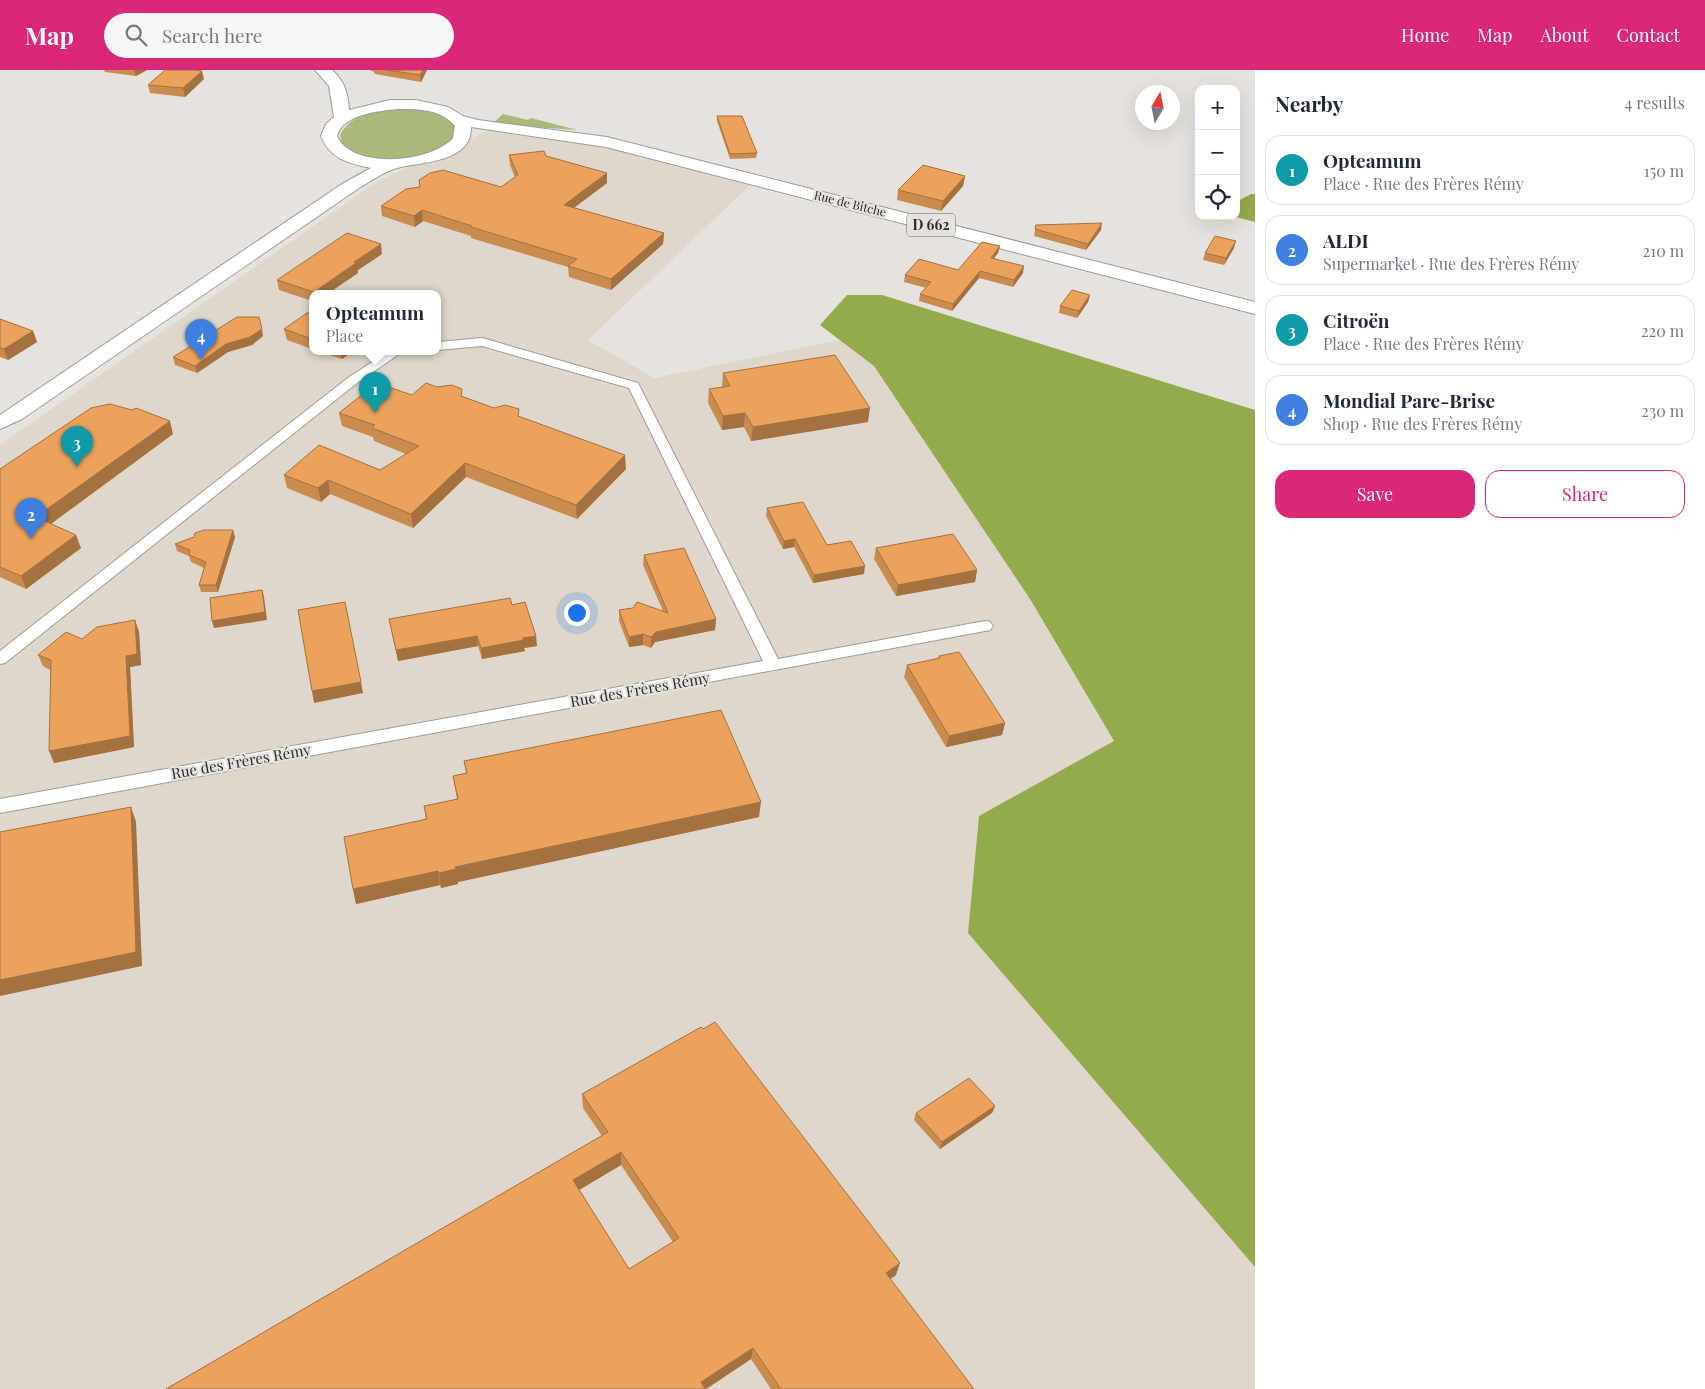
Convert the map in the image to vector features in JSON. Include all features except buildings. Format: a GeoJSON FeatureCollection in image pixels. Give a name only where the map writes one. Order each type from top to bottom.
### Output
{"type":"FeatureCollection","features":[{"type":"Feature","properties":{"kind":"main road"},"geometry":{"type":"LineString","coordinates":[[322,70],[332,76],[340,92],[342,119]]}},
{"type":"Feature","properties":{"kind":"main road"},"geometry":{"type":"LineString","coordinates":[[340,92],[353,99],[385,105]]}},
{"type":"Feature","properties":{"kind":"main road"},"geometry":{"type":"LineString","coordinates":[[411,104],[436,108],[454,115],[460,120],[464,131],[458,143],[443,153],[433,157],[394,163],[368,162],[347,156],[332,145],[329,139],[330,132],[342,119],[361,111],[385,105],[411,104]]}},
{"type":"Feature","properties":{"kind":"main road","name":"D 662"},"geometry":{"type":"LineString","coordinates":[[460,120],[530,132]]}},
{"type":"Feature","properties":{"kind":"main road","name":"D 662"},"geometry":{"type":"LineString","coordinates":[[458,143],[489,135],[530,132]]}},
{"type":"Feature","properties":{"kind":"main road","name":"Rue de Bitche"},"geometry":{"type":"LineString","coordinates":[[530,132],[574,136],[607,142],[1255,308]]}},
{"type":"Feature","properties":{"kind":"main road"},"geometry":{"type":"LineString","coordinates":[[338,193],[345,176],[347,156]]}},
{"type":"Feature","properties":{"kind":"main road"},"geometry":{"type":"LineString","coordinates":[[0,423],[15,415],[314,212],[338,193],[394,163]]}},
{"type":"Feature","properties":{"kind":"street"},"geometry":{"type":"LineString","coordinates":[[441,346],[482,342],[634,386],[773,665]]}},
{"type":"Feature","properties":{"kind":"street"},"geometry":{"type":"LineString","coordinates":[[0,659],[353,380],[391,355]]}},
{"type":"Feature","properties":{"kind":"street","name":"Rue des Frères Rémy"},"geometry":{"type":"LineString","coordinates":[[0,806],[985,626]]}},
{"type":"Feature","properties":{"kind":"shaded area"},"geometry":{"type":"Polygon","coordinates":[[[513,119],[750,185],[588,340],[654,378],[840,340],[874,366],[1030,599],[1114,742],[979,816],[968,933],[1255,1267],[1255,1389],[0,1389],[0,445],[378,181],[513,119]]]}},
{"type":"Feature","properties":{"kind":"green space"},"geometry":{"type":"Polygon","coordinates":[[[393,108],[428,110],[443,116],[457,127],[455,137],[446,146],[433,152],[417,157],[400,159],[367,157],[354,153],[343,145],[340,135],[350,123],[362,116],[393,108]]]}},
{"type":"Feature","properties":{"kind":"green space"},"geometry":{"type":"Polygon","coordinates":[[[503,114],[528,120],[531,118],[577,130],[492,124],[503,114]]]}},
{"type":"Feature","properties":{"kind":"green space"},"geometry":{"type":"Polygon","coordinates":[[[1255,194],[1255,222],[1240,218],[1240,200],[1255,194]]]}},
{"type":"Feature","properties":{"kind":"green space"},"geometry":{"type":"Polygon","coordinates":[[[847,295],[882,295],[1255,410],[1255,1267],[968,933],[979,816],[1114,741],[1030,599],[874,366],[820,325],[847,295]]]}},
{"type":"Feature","properties":{"kind":"place","name":"Mondial Pare-Brise"},"geometry":{"type":"Point","coordinates":[201,360]}},
{"type":"Feature","properties":{"kind":"place","name":"Opteamum"},"geometry":{"type":"Point","coordinates":[375,413]}},
{"type":"Feature","properties":{"kind":"place","name":"Citroën"},"geometry":{"type":"Point","coordinates":[77,467]}},
{"type":"Feature","properties":{"kind":"place","name":"ALDI"},"geometry":{"type":"Point","coordinates":[31,539]}}]}
